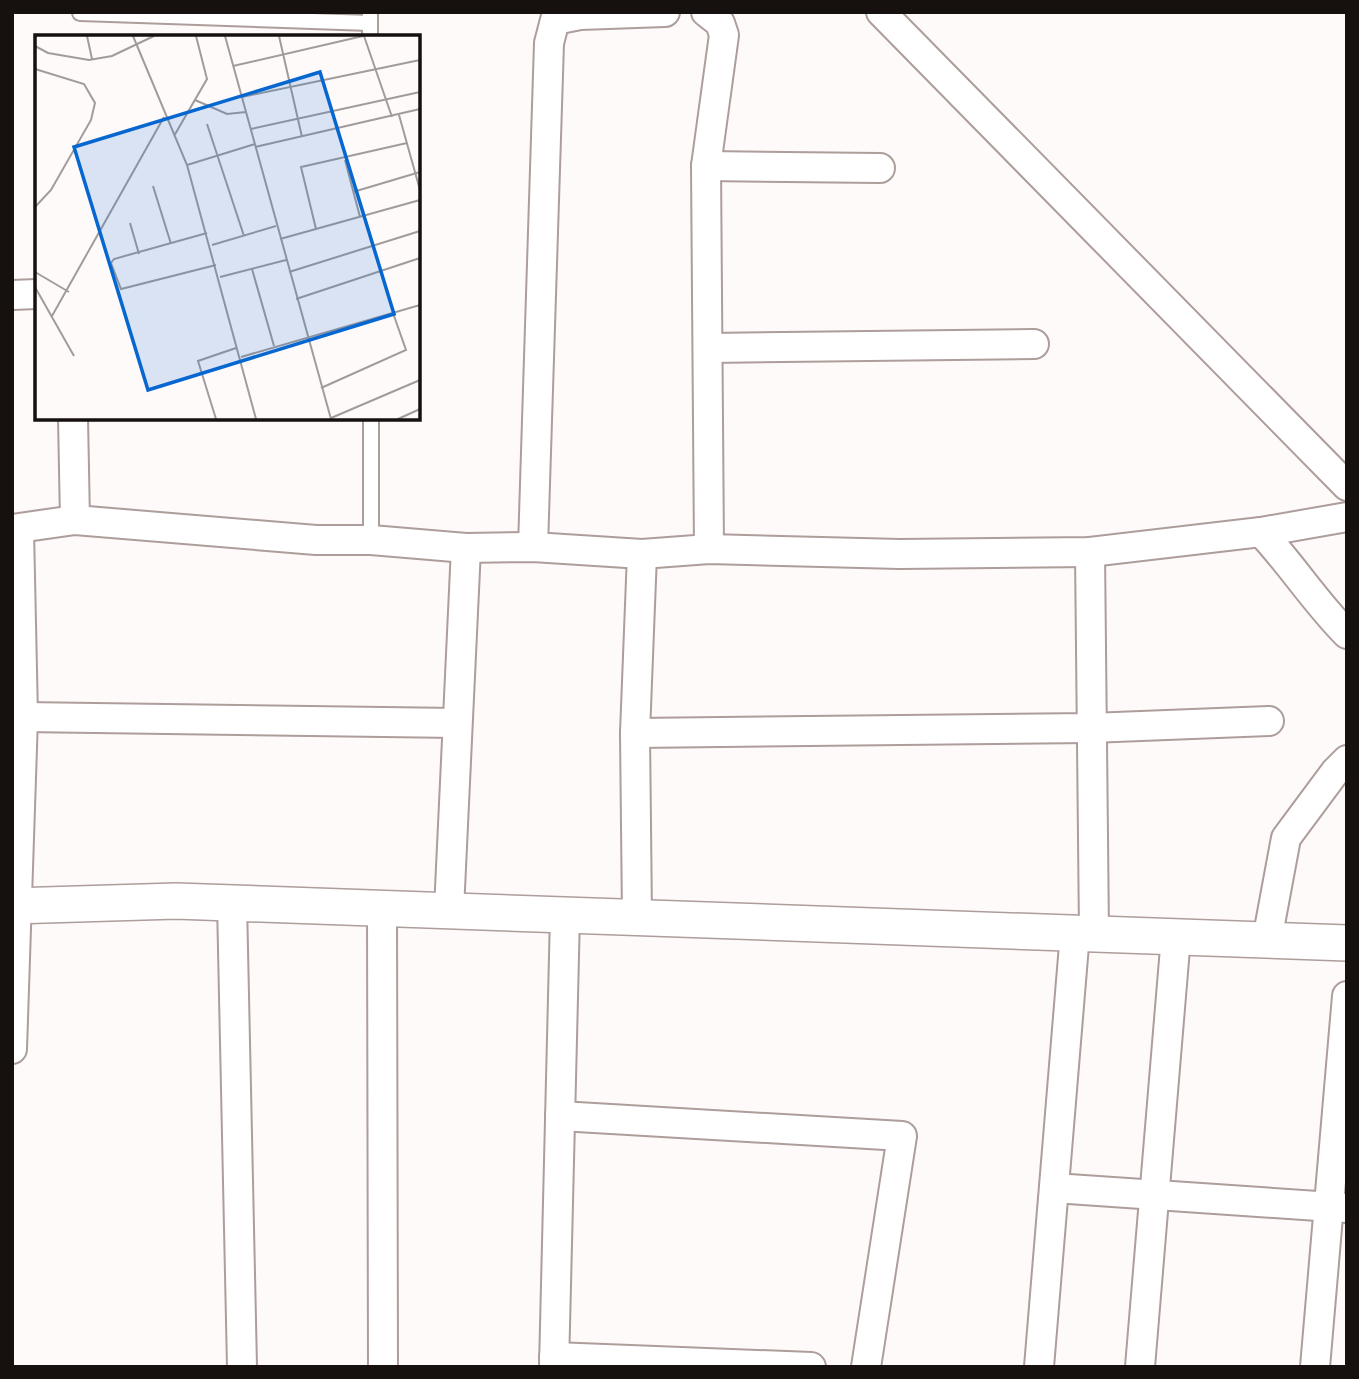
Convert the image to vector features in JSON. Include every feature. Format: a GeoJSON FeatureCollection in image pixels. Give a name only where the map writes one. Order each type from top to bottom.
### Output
{"type":"FeatureCollection","features":[{"type":"Feature","properties":{"kind":"street"},"geometry":{"type":"LineString","coordinates":[[533,547],[549,43],[555,20],[580,15],[665,12]]}},
{"type":"Feature","properties":{"kind":"street"},"geometry":{"type":"LineString","coordinates":[[706,12],[720,23],[724,35],[706,166],[709,549]]}},
{"type":"Feature","properties":{"kind":"street"},"geometry":{"type":"LineString","coordinates":[[881,12],[1347,486]]}},
{"type":"Feature","properties":{"kind":"street"},"geometry":{"type":"LineString","coordinates":[[706,166],[880,168]]}},
{"type":"Feature","properties":{"kind":"street"},"geometry":{"type":"LineString","coordinates":[[12,295],[35,294]]}},
{"type":"Feature","properties":{"kind":"street"},"geometry":{"type":"LineString","coordinates":[[709,348],[1034,344]]}},
{"type":"Feature","properties":{"kind":"street"},"geometry":{"type":"LineString","coordinates":[[73,420],[75,520]]}},
{"type":"Feature","properties":{"kind":"street"},"geometry":{"type":"LineString","coordinates":[[12,1049],[14,906],[23,718],[16,530],[75,520],[316,540],[371,540],[466,548],[533,547],[642,554],[709,549],[900,554],[1090,552],[1261,532],[1347,517]]}},
{"type":"Feature","properties":{"kind":"street"},"geometry":{"type":"LineString","coordinates":[[1261,532],[1290,563],[1321,608],[1347,634]]}},
{"type":"Feature","properties":{"kind":"street"},"geometry":{"type":"LineString","coordinates":[[449,910],[466,548]]}},
{"type":"Feature","properties":{"kind":"street"},"geometry":{"type":"LineString","coordinates":[[1039,1367],[1054,1188],[1084,933],[1090,728],[1090,552]]}},
{"type":"Feature","properties":{"kind":"street"},"geometry":{"type":"LineString","coordinates":[[637,917],[635,733],[642,554]]}},
{"type":"Feature","properties":{"kind":"street"},"geometry":{"type":"LineString","coordinates":[[23,718],[457,723]]}},
{"type":"Feature","properties":{"kind":"street"},"geometry":{"type":"LineString","coordinates":[[635,733],[1090,728],[1269,721]]}},
{"type":"Feature","properties":{"kind":"street"},"geometry":{"type":"LineString","coordinates":[[1267,940],[1286,838],[1347,760]]}},
{"type":"Feature","properties":{"kind":"street"},"geometry":{"type":"LineString","coordinates":[[14,906],[176,901],[1347,943]]}},
{"type":"Feature","properties":{"kind":"street"},"geometry":{"type":"LineString","coordinates":[[232,903],[242,1367]]}},
{"type":"Feature","properties":{"kind":"street"},"geometry":{"type":"LineString","coordinates":[[382,908],[383,1367]]}},
{"type":"Feature","properties":{"kind":"street"},"geometry":{"type":"LineString","coordinates":[[565,915],[554,1362],[811,1367]]}},
{"type":"Feature","properties":{"kind":"street"},"geometry":{"type":"LineString","coordinates":[[1140,1367],[1176,936]]}},
{"type":"Feature","properties":{"kind":"street"},"geometry":{"type":"LineString","coordinates":[[1315,1367],[1338,1207],[1347,996]]}},
{"type":"Feature","properties":{"kind":"street"},"geometry":{"type":"LineString","coordinates":[[560,1116],[902,1136],[866,1367]]}},
{"type":"Feature","properties":{"kind":"street"},"geometry":{"type":"LineString","coordinates":[[1054,1188],[1338,1207]]}},
{"type":"Feature","properties":{"kind":"lane"},"geometry":{"type":"LineString","coordinates":[[80,13],[370,24]]}},
{"type":"Feature","properties":{"kind":"lane"},"geometry":{"type":"LineString","coordinates":[[371,420],[371,540]]}}]}
